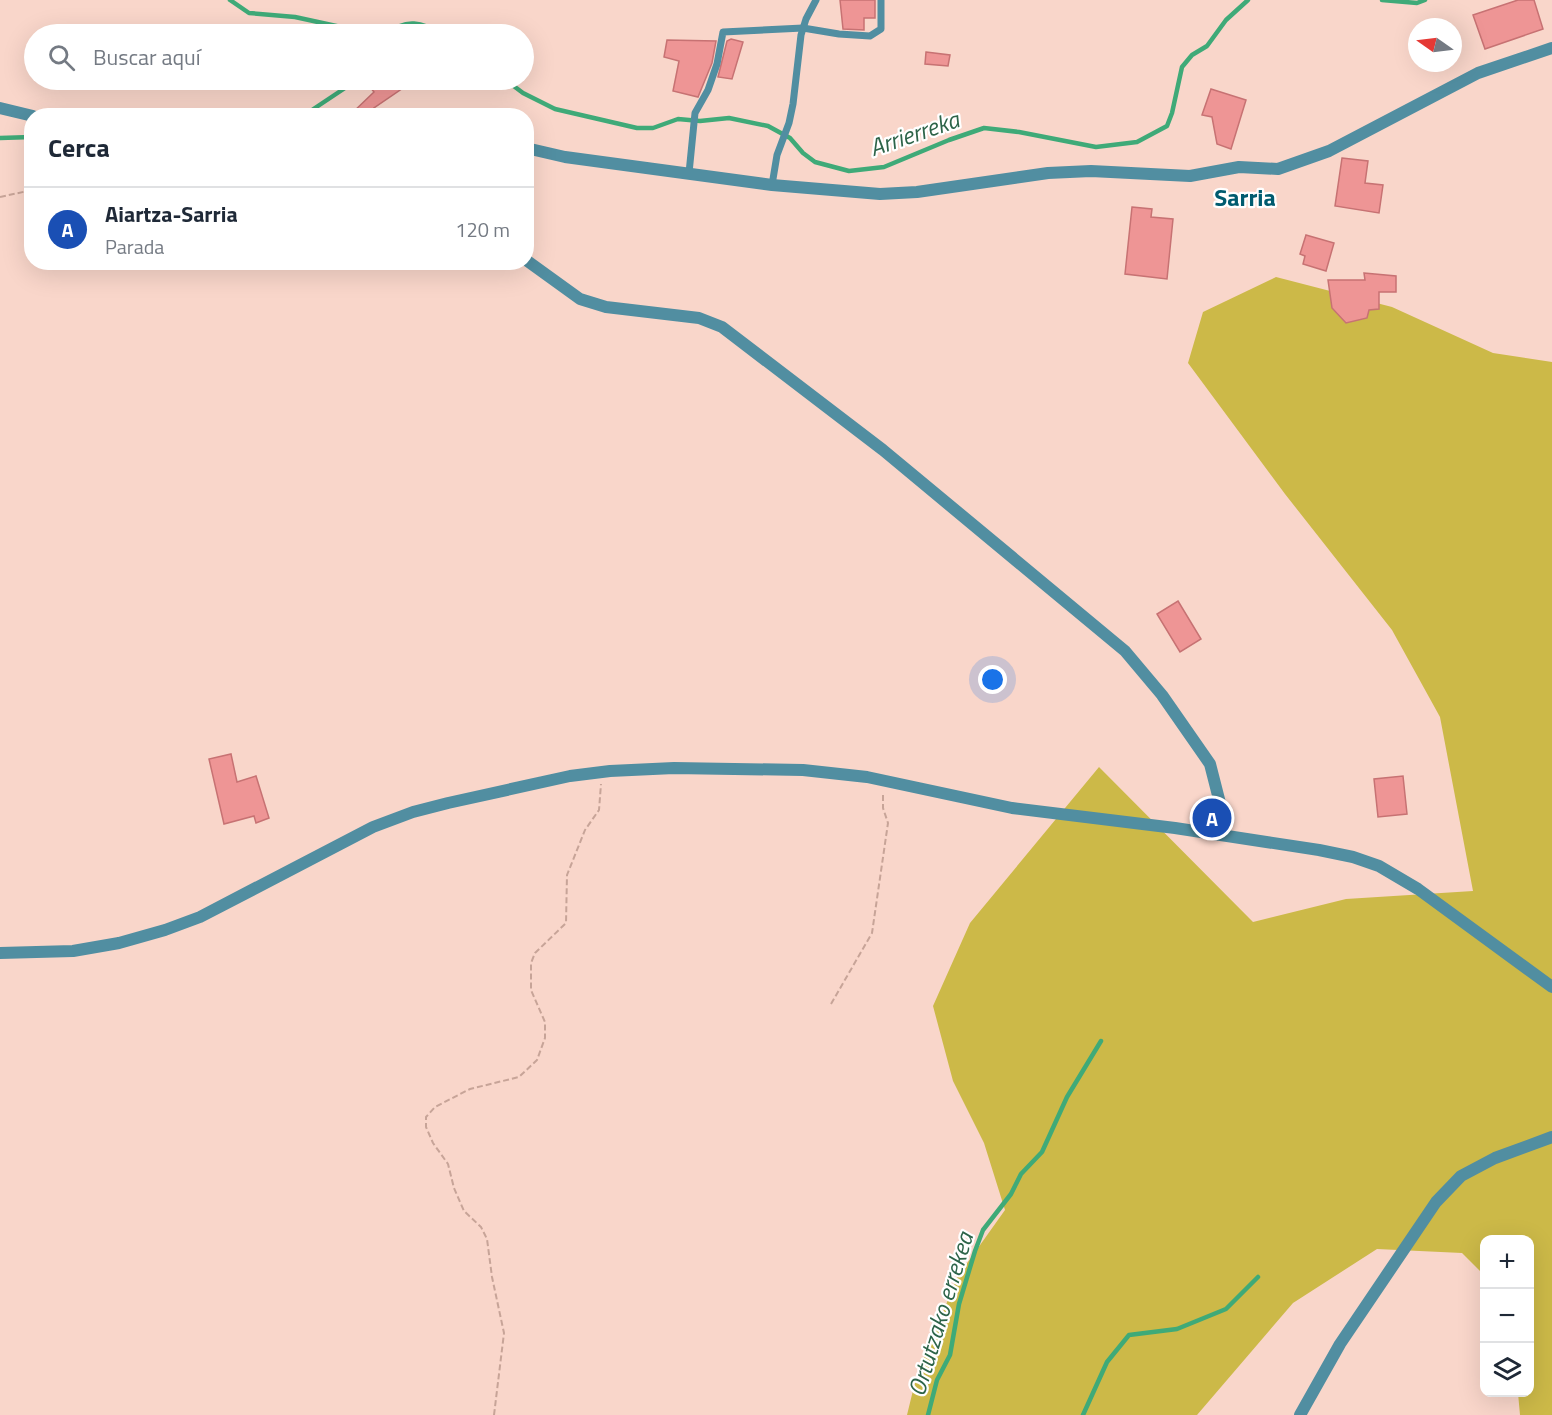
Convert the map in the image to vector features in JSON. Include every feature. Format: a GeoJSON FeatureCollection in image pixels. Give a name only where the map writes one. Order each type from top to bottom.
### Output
{"type":"FeatureCollection","features":[{"type":"Feature","properties":{"kind":"street"},"geometry":{"type":"LineString","coordinates":[[534,150],[565,157],[772,185],[880,194],[917,192],[1048,173],[1111,171],[1190,176],[1239,167],[1278,169],[1329,151],[1478,73],[1552,48]]}},
{"type":"Feature","properties":{"kind":"street"},"geometry":{"type":"LineString","coordinates":[[0,108],[24,114]]}},
{"type":"Feature","properties":{"kind":"street"},"geometry":{"type":"LineString","coordinates":[[534,266],[580,299],[606,307],[699,318],[722,327],[892,458],[1125,651],[1162,694],[1210,764],[1222,811],[1222,835]]}},
{"type":"Feature","properties":{"kind":"street"},"geometry":{"type":"LineString","coordinates":[[0,953],[73,951],[119,943],[165,930],[200,916],[373,826],[448,803],[570,776],[602,772],[654,768],[803,770],[841,774],[1012,808],[1222,835],[1353,857],[1378,866],[1418,889],[1552,987]]}},
{"type":"Feature","properties":{"kind":"street"},"geometry":{"type":"LineString","coordinates":[[1299,1415],[1340,1344],[1436,1202],[1461,1176],[1495,1158],[1552,1137]]}},
{"type":"Feature","properties":{"kind":"lane"},"geometry":{"type":"LineString","coordinates":[[772,185],[777,155],[789,123],[803,28],[816,0]]}},
{"type":"Feature","properties":{"kind":"lane"},"geometry":{"type":"LineString","coordinates":[[689,173],[695,113],[708,90],[717,64],[723,32],[803,28],[870,36],[881,29],[881,0]]}},
{"type":"Feature","properties":{"kind":"path"},"geometry":{"type":"LineString","coordinates":[[0,197],[24,192]]}},
{"type":"Feature","properties":{"kind":"path"},"geometry":{"type":"LineString","coordinates":[[494,1415],[504,1333],[492,1277],[488,1239],[481,1227],[464,1211],[454,1188],[448,1164],[433,1143],[426,1127],[426,1117],[435,1107],[470,1089],[519,1077],[537,1060],[545,1038],[545,1022],[531,990],[531,963],[535,953],[566,923],[567,875],[585,830],[599,810],[602,772]]}},
{"type":"Feature","properties":{"kind":"path"},"geometry":{"type":"LineString","coordinates":[[831,1004],[872,933],[888,823],[883,808],[884,782]]}},
{"type":"Feature","properties":{"kind":"shaded area"},"geometry":{"type":"Polygon","coordinates":[[[1276,277],[1392,307],[1493,353],[1552,362],[1552,1415],[1520,1415],[1518,1397],[1534,1397],[1534,1235],[1480,1235],[1480,1271],[1462,1253],[1377,1249],[1293,1303],[1197,1415],[907,1415],[917,1374],[958,1276],[1005,1210],[984,1143],[953,1081],[933,1006],[970,923],[1099,767],[1253,922],[1346,899],[1473,891],[1440,717],[1392,630],[1285,494],[1188,363],[1203,312],[1276,277]]]}},
{"type":"Feature","properties":{"kind":"building"},"geometry":{"type":"Polygon","coordinates":[[[840,0],[875,0],[875,18],[864,18],[864,30],[843,29],[840,0]]]}},
{"type":"Feature","properties":{"kind":"building"},"geometry":{"type":"Polygon","coordinates":[[[1518,0],[1534,0],[1543,29],[1485,49],[1473,15],[1518,0]]]}},
{"type":"Feature","properties":{"kind":"building"},"geometry":{"type":"Polygon","coordinates":[[[731,39],[743,42],[732,79],[718,77],[727,41],[731,39]]]}},
{"type":"Feature","properties":{"kind":"building"},"geometry":{"type":"Polygon","coordinates":[[[667,40],[716,41],[712,63],[698,97],[673,91],[679,61],[664,57],[667,40]]]}},
{"type":"Feature","properties":{"kind":"building"},"geometry":{"type":"Polygon","coordinates":[[[926,52],[950,55],[948,66],[925,64],[926,52]]]}},
{"type":"Feature","properties":{"kind":"building"},"geometry":{"type":"Polygon","coordinates":[[[1211,89],[1246,100],[1231,149],[1217,144],[1212,117],[1202,115],[1211,89]]]}},
{"type":"Feature","properties":{"kind":"building"},"geometry":{"type":"Polygon","coordinates":[[[372,90],[400,90],[374,108],[357,108],[374,92],[372,90]]]}},
{"type":"Feature","properties":{"kind":"building"},"geometry":{"type":"Polygon","coordinates":[[[1342,158],[1368,161],[1365,183],[1383,185],[1379,213],[1335,206],[1342,158]]]}},
{"type":"Feature","properties":{"kind":"building"},"geometry":{"type":"Polygon","coordinates":[[[1132,207],[1152,209],[1151,217],[1173,219],[1167,279],[1125,274],[1132,207]]]}},
{"type":"Feature","properties":{"kind":"building"},"geometry":{"type":"Polygon","coordinates":[[[1306,235],[1334,243],[1326,271],[1303,264],[1305,256],[1300,254],[1306,235]]]}},
{"type":"Feature","properties":{"kind":"building"},"geometry":{"type":"Polygon","coordinates":[[[1364,273],[1396,276],[1396,292],[1379,292],[1379,309],[1369,310],[1367,318],[1346,323],[1332,308],[1328,280],[1365,280],[1364,273]]]}},
{"type":"Feature","properties":{"kind":"building"},"geometry":{"type":"Polygon","coordinates":[[[1178,601],[1201,639],[1180,652],[1157,614],[1178,601]]]}},
{"type":"Feature","properties":{"kind":"building"},"geometry":{"type":"Polygon","coordinates":[[[231,754],[237,782],[256,776],[269,818],[256,823],[254,816],[224,824],[209,759],[231,754]]]}},
{"type":"Feature","properties":{"kind":"building"},"geometry":{"type":"Polygon","coordinates":[[[1403,776],[1407,814],[1378,817],[1374,779],[1403,776]]]}},
{"type":"Feature","properties":{"kind":"waterway"},"geometry":{"type":"LineString","coordinates":[[230,0],[249,13],[295,17],[327,24]]}},
{"type":"Feature","properties":{"kind":"waterway","name":"Arrierreka"},"geometry":{"type":"LineString","coordinates":[[519,90],[555,109],[637,128],[653,128],[678,119],[700,121],[729,118],[768,126],[790,138],[803,153],[815,162],[849,171],[884,167],[984,128],[1019,132],[1096,147],[1137,142],[1167,126],[1182,67],[1192,55],[1207,46],[1226,20],[1248,0]]}},
{"type":"Feature","properties":{"kind":"waterway","name":"Arrierreka"},"geometry":{"type":"LineString","coordinates":[[1382,0],[1417,3],[1425,0]]}},
{"type":"Feature","properties":{"kind":"waterway","name":"Arrierreka"},"geometry":{"type":"LineString","coordinates":[[407,24],[414,24]]}},
{"type":"Feature","properties":{"kind":"waterway","name":"Arrierreka"},"geometry":{"type":"LineString","coordinates":[[315,108],[342,90]]}},
{"type":"Feature","properties":{"kind":"waterway","name":"Arrierreka"},"geometry":{"type":"LineString","coordinates":[[0,138],[24,137]]}},
{"type":"Feature","properties":{"kind":"waterway","name":"Ortutzako errekea"},"geometry":{"type":"LineString","coordinates":[[928,1415],[937,1380],[950,1355],[959,1304],[983,1230],[1011,1194],[1021,1174],[1042,1152],[1067,1097],[1101,1041]]}},
{"type":"Feature","properties":{"kind":"waterway"},"geometry":{"type":"LineString","coordinates":[[1083,1415],[1107,1362],[1129,1335],[1177,1329],[1226,1309],[1258,1277]]}},
{"type":"Feature","properties":{"kind":"place","name":"Aiartza-Sarria"},"geometry":{"type":"Point","coordinates":[1212,818]}},
{"type":"Feature","properties":{"kind":"district","name":"Sarria"},"geometry":{"type":"Point","coordinates":[1245,197]}}]}
